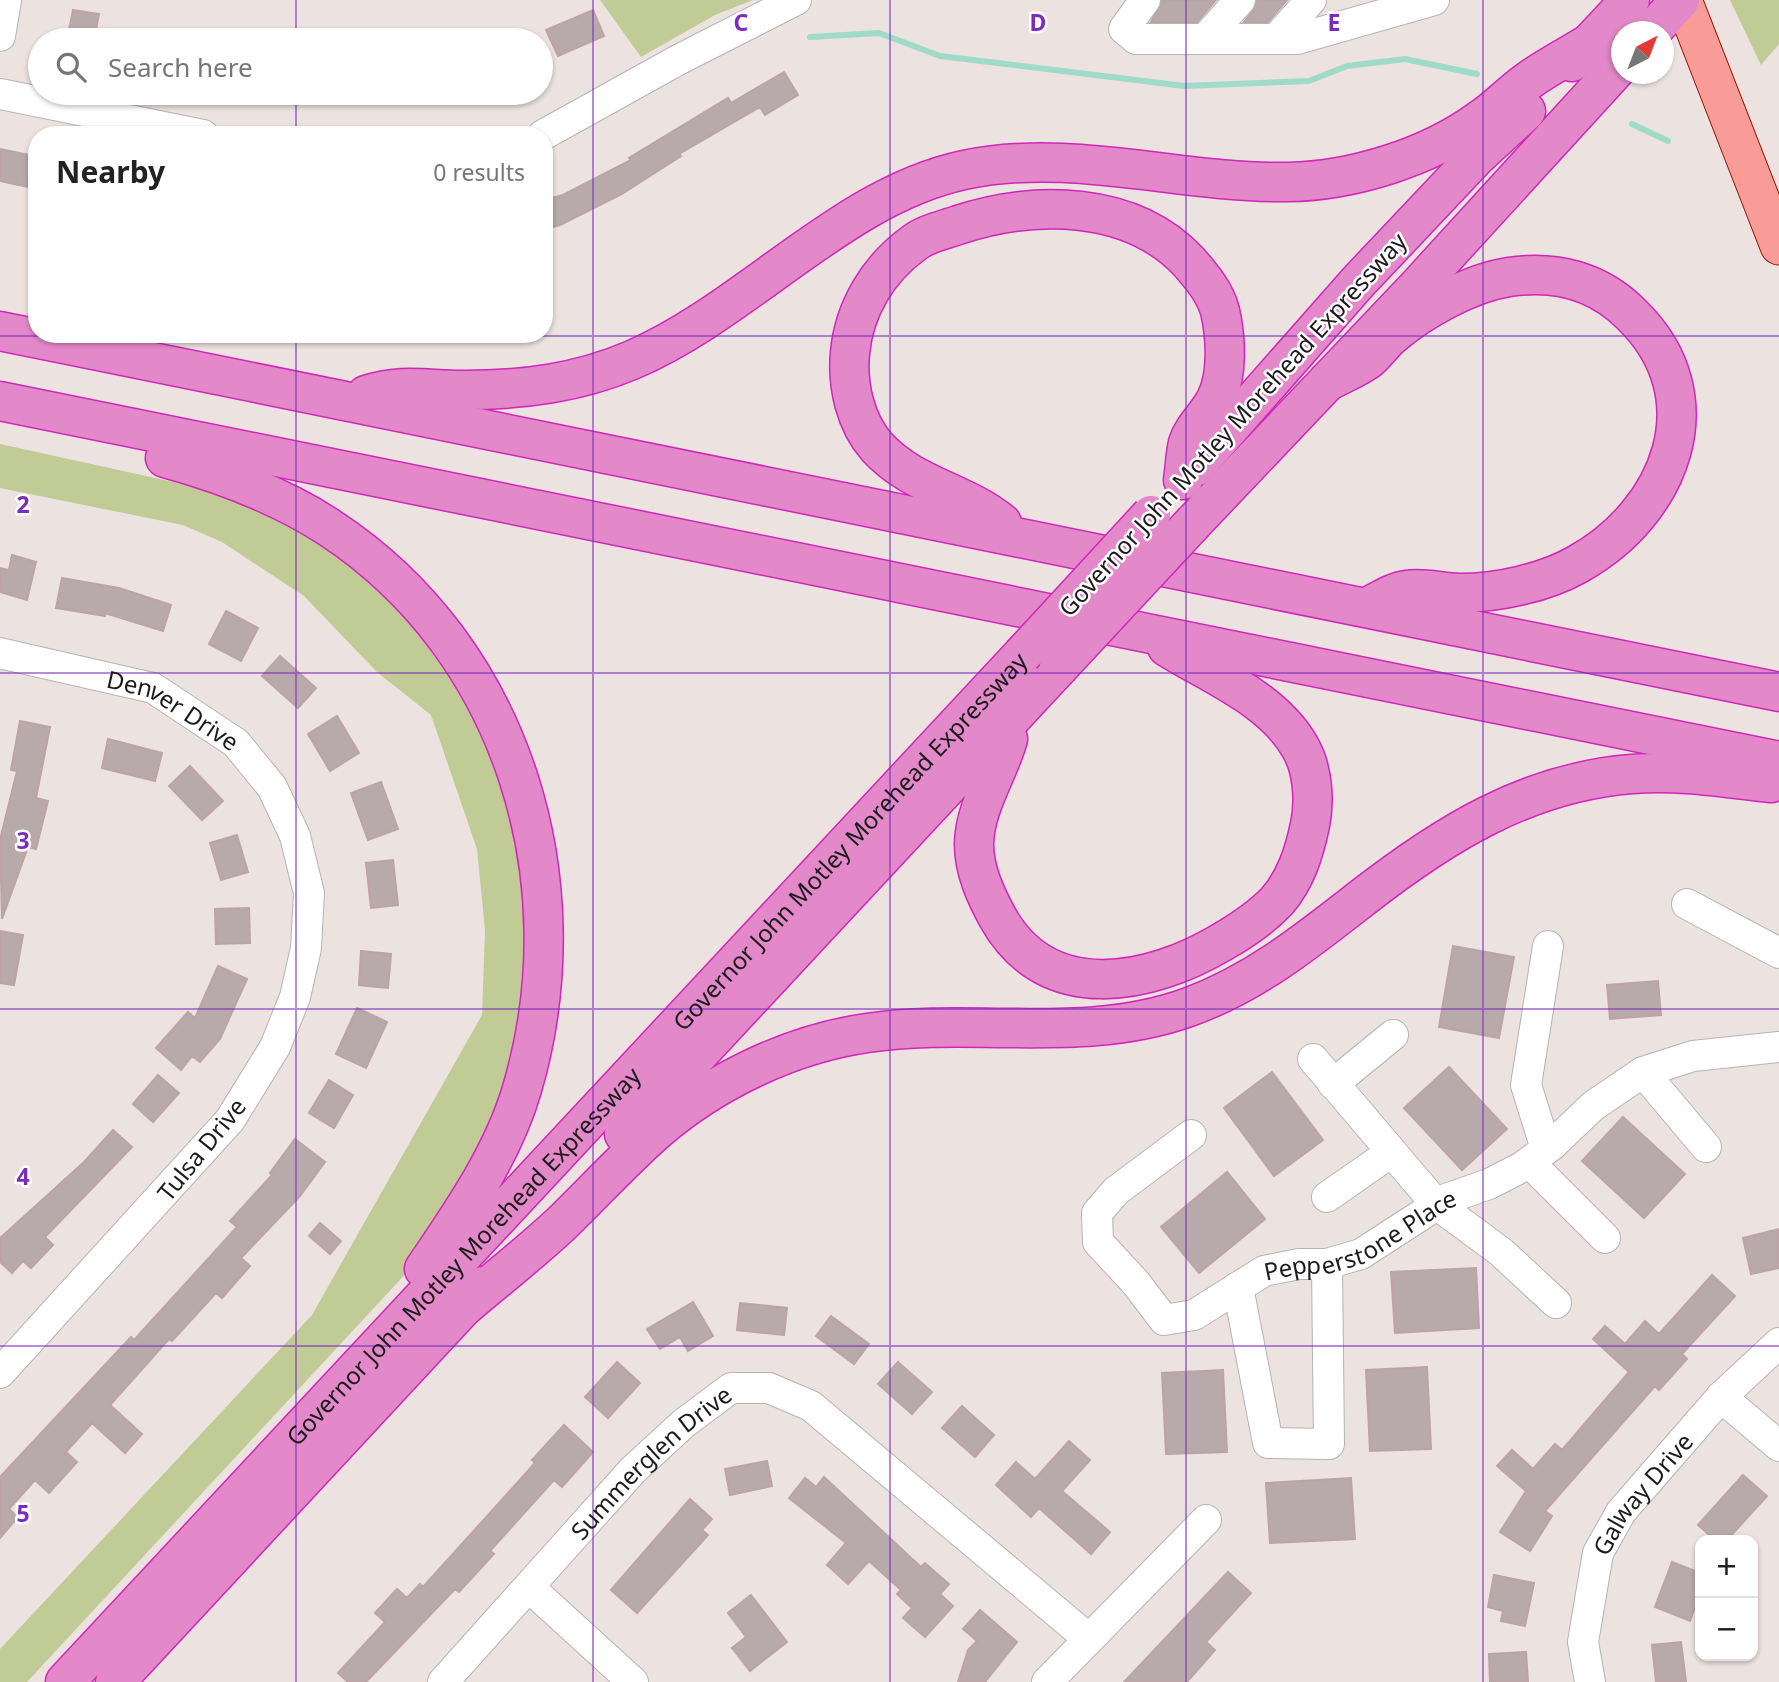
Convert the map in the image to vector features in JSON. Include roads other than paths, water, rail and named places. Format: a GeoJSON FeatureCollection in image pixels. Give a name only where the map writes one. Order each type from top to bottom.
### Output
{"type":"FeatureCollection","features":[{"type":"Feature","properties":{"kind":"highway","name":"Governor John Motley Morehead Expressway"},"geometry":{"type":"LineString","coordinates":[[115,1682],[1194,522],[1328,382],[1606,53],[1630,0]]}},
{"type":"Feature","properties":{"kind":"highway"},"geometry":{"type":"LineString","coordinates":[[1662,21],[1682,0]]}},
{"type":"Feature","properties":{"kind":"highway","name":"Governor John Motley Morehead Expressway"},"geometry":{"type":"LineString","coordinates":[[65,1682],[1022,655],[1183,480],[1367,272],[1606,53]]}},
{"type":"Feature","properties":{"kind":"highway"},"geometry":{"type":"LineString","coordinates":[[346,401],[391,387],[462,390],[527,388],[588,377],[688,332],[880,201],[932,178],[967,169],[1019,162],[1092,164],[1290,182],[1348,174],[1386,163],[1454,136],[1482,119],[1527,82],[1606,53]]}},
{"type":"Feature","properties":{"kind":"highway"},"geometry":{"type":"LineString","coordinates":[[1017,535],[980,505],[911,477],[876,445],[854,406],[849,367],[853,327],[878,276],[915,241],[988,215],[1100,212],[1138,224],[1172,244],[1206,281],[1220,310],[1225,372],[1217,398],[1188,442],[1183,480]]}},
{"type":"Feature","properties":{"kind":"highway"},"geometry":{"type":"LineString","coordinates":[[1328,382],[1369,358],[1392,335],[1437,306],[1507,278],[1538,275],[1568,278],[1593,286],[1620,304],[1655,344],[1666,363],[1674,390],[1677,416],[1668,466],[1645,509],[1621,535],[1577,565],[1546,577],[1509,587],[1462,593],[1407,590],[1366,606]]}},
{"type":"Feature","properties":{"kind":"highway"},"geometry":{"type":"LineString","coordinates":[[0,331],[28,337]]}},
{"type":"Feature","properties":{"kind":"highway"},"geometry":{"type":"LineString","coordinates":[[59,343],[1017,535],[1779,692]]}},
{"type":"Feature","properties":{"kind":"highway"},"geometry":{"type":"LineString","coordinates":[[0,401],[1779,761]]}},
{"type":"Feature","properties":{"kind":"highway"},"geometry":{"type":"LineString","coordinates":[[0,419],[18,427],[155,456],[211,471],[256,489],[331,529],[405,590],[438,627],[484,695],[506,737],[530,812],[541,868],[545,955],[540,1003],[522,1090],[506,1129],[487,1170],[420,1275],[402,1321]]}},
{"type":"Feature","properties":{"kind":"highway"},"geometry":{"type":"LineString","coordinates":[[1014,716],[1002,760],[986,789],[974,844],[982,889],[1006,932],[1043,965],[1077,977],[1110,981],[1152,975],[1202,954],[1247,928],[1277,901],[1300,866],[1313,810],[1311,778],[1301,748],[1279,721],[1250,696],[1147,634]]}},
{"type":"Feature","properties":{"kind":"highway"},"geometry":{"type":"LineString","coordinates":[[466,1305],[559,1226],[660,1128],[752,1068],[792,1052],[869,1032],[1095,1028],[1143,1021],[1207,1000],[1266,971],[1415,858],[1461,828],[1519,799],[1567,784],[1632,774],[1688,774],[1771,782],[1779,779]]}},
{"type":"Feature","properties":{"kind":"main road"},"geometry":{"type":"LineString","coordinates":[[1682,0],[1779,246]]}},
{"type":"Feature","properties":{"kind":"street"},"geometry":{"type":"LineString","coordinates":[[0,36],[6,0]]}},
{"type":"Feature","properties":{"kind":"street"},"geometry":{"type":"LineString","coordinates":[[553,129],[678,60],[796,0]]}},
{"type":"Feature","properties":{"kind":"street"},"geometry":{"type":"LineString","coordinates":[[1144,0],[1126,21],[1124,29],[1136,39],[1297,39],[1434,0]]}},
{"type":"Feature","properties":{"kind":"street"},"geometry":{"type":"LineString","coordinates":[[1205,39],[1240,0]]}},
{"type":"Feature","properties":{"kind":"street"},"geometry":{"type":"LineString","coordinates":[[1276,39],[1311,0]]}},
{"type":"Feature","properties":{"kind":"street"},"geometry":{"type":"LineString","coordinates":[[1344,27],[1368,0]]}},
{"type":"Feature","properties":{"kind":"street"},"geometry":{"type":"LineString","coordinates":[[0,94],[28,100]]}},
{"type":"Feature","properties":{"kind":"street"},"geometry":{"type":"LineString","coordinates":[[54,105],[158,126]]}},
{"type":"Feature","properties":{"kind":"street","name":"Denver Drive"},"geometry":{"type":"LineString","coordinates":[[0,653],[153,688],[196,714],[236,743],[272,787],[295,836]]}},
{"type":"Feature","properties":{"kind":"street","name":"Tulsa Drive"},"geometry":{"type":"LineString","coordinates":[[0,1373],[230,1120],[275,1047],[295,997],[306,948],[309,893],[295,836]]}},
{"type":"Feature","properties":{"kind":"street"},"geometry":{"type":"LineString","coordinates":[[1687,904],[1779,953]]}},
{"type":"Feature","properties":{"kind":"street"},"geometry":{"type":"LineString","coordinates":[[1548,946],[1527,1085],[1537,1155],[1605,1238]]}},
{"type":"Feature","properties":{"kind":"street"},"geometry":{"type":"LineString","coordinates":[[1333,1084],[1393,1035]]}},
{"type":"Feature","properties":{"kind":"street","name":"Pepperstone Place"},"geometry":{"type":"LineString","coordinates":[[1191,1135],[1116,1191],[1097,1213],[1098,1241],[1136,1283],[1164,1320],[1194,1315],[1264,1271],[1299,1264],[1327,1264],[1361,1254],[1436,1204],[1489,1184],[1537,1155],[1592,1106],[1643,1072],[1693,1056],[1779,1047]]}},
{"type":"Feature","properties":{"kind":"street"},"geometry":{"type":"LineString","coordinates":[[1313,1059],[1436,1204],[1501,1252],[1556,1303]]}},
{"type":"Feature","properties":{"kind":"street"},"geometry":{"type":"LineString","coordinates":[[1643,1072],[1706,1147]]}},
{"type":"Feature","properties":{"kind":"street"},"geometry":{"type":"LineString","coordinates":[[1327,1197],[1390,1153]]}},
{"type":"Feature","properties":{"kind":"street"},"geometry":{"type":"LineString","coordinates":[[1238,1287],[1268,1443],[1329,1444],[1327,1264]]}},
{"type":"Feature","properties":{"kind":"street","name":"Galway Drive"},"geometry":{"type":"LineString","coordinates":[[1590,1682],[1583,1642],[1598,1553],[1621,1512],[1721,1397],[1779,1343]]}},
{"type":"Feature","properties":{"kind":"street","name":"Summerglen Drive"},"geometry":{"type":"LineString","coordinates":[[443,1682],[633,1470],[683,1424],[731,1388],[769,1388],[811,1406],[1089,1639]]}},
{"type":"Feature","properties":{"kind":"street"},"geometry":{"type":"LineString","coordinates":[[1721,1397],[1779,1446]]}},
{"type":"Feature","properties":{"kind":"street"},"geometry":{"type":"LineString","coordinates":[[1048,1682],[1206,1520]]}},
{"type":"Feature","properties":{"kind":"street"},"geometry":{"type":"LineString","coordinates":[[530,1588],[633,1682]]}},
{"type":"Feature","properties":{"kind":"waterway"},"geometry":{"type":"LineString","coordinates":[[810,37],[879,33],[940,56],[1184,86],[1309,81],[1347,66],[1405,59],[1477,74]]}},
{"type":"Feature","properties":{"kind":"waterway"},"geometry":{"type":"LineString","coordinates":[[1632,124],[1668,141]]}}]}
